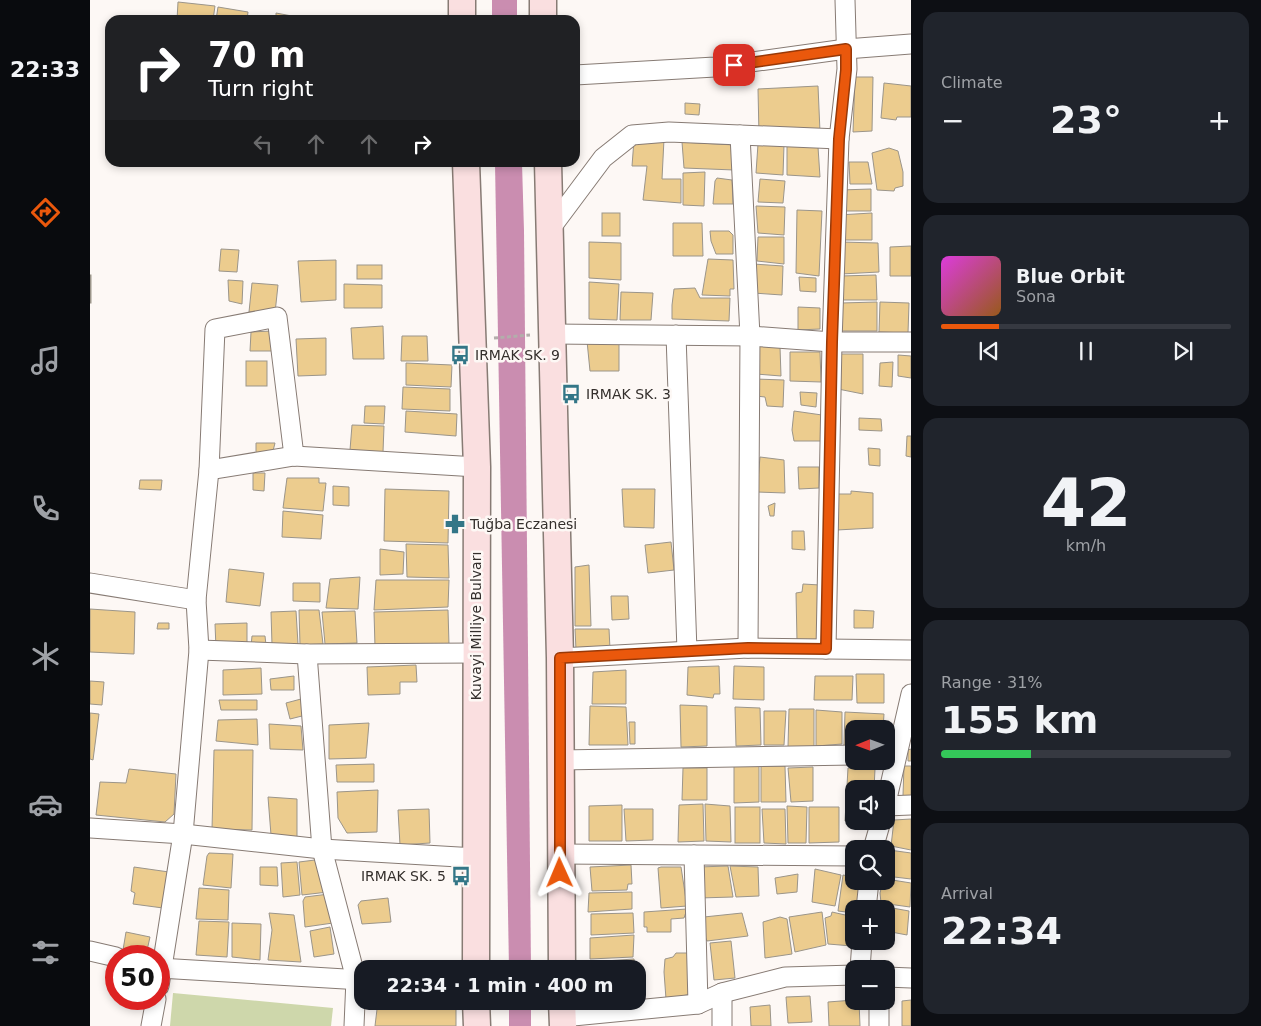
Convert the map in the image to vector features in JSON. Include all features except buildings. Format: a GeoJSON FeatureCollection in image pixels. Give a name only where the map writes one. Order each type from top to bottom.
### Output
{"type":"FeatureCollection","features":[{"type":"Feature","properties":{"kind":"main road"},"geometry":{"type":"LineString","coordinates":[[462,0],[462,15]]}},
{"type":"Feature","properties":{"kind":"main road"},"geometry":{"type":"LineString","coordinates":[[542,0],[543,15]]}},
{"type":"Feature","properties":{"kind":"main road","name":"Kuvayi Milliye Bulvarı"},"geometry":{"type":"LineString","coordinates":[[466,167],[477,468],[476,960]]}},
{"type":"Feature","properties":{"kind":"main road"},"geometry":{"type":"LineString","coordinates":[[548,167],[550,229],[542,335],[560,658],[562,960]]}},
{"type":"Feature","properties":{"kind":"main road"},"geometry":{"type":"LineString","coordinates":[[476,1010],[477,1026]]}},
{"type":"Feature","properties":{"kind":"street"},"geometry":{"type":"LineString","coordinates":[[826,649],[832,342],[839,139],[846,70],[845,0]]}},
{"type":"Feature","properties":{"kind":"street"},"geometry":{"type":"LineString","coordinates":[[580,75],[715,67],[846,49],[911,44]]}},
{"type":"Feature","properties":{"kind":"street"},"geometry":{"type":"LineString","coordinates":[[550,229],[603,158],[632,135],[669,132],[839,139]]}},
{"type":"Feature","properties":{"kind":"street"},"geometry":{"type":"LineString","coordinates":[[740,135],[750,336],[748,648]]}},
{"type":"Feature","properties":{"kind":"street"},"geometry":{"type":"LineString","coordinates":[[165,945],[184,834],[199,650],[196,600],[209,470],[215,329],[277,318],[294,456]]}},
{"type":"Feature","properties":{"kind":"street"},"geometry":{"type":"LineString","coordinates":[[542,335],[750,336],[832,342],[911,342]]}},
{"type":"Feature","properties":{"kind":"street"},"geometry":{"type":"LineString","coordinates":[[676,335],[687,651]]}},
{"type":"Feature","properties":{"kind":"street"},"geometry":{"type":"LineString","coordinates":[[209,470],[294,456],[477,468]]}},
{"type":"Feature","properties":{"kind":"street"},"geometry":{"type":"LineString","coordinates":[[90,584],[196,600]]}},
{"type":"Feature","properties":{"kind":"street"},"geometry":{"type":"LineString","coordinates":[[560,658],[748,648],[911,650]]}},
{"type":"Feature","properties":{"kind":"street"},"geometry":{"type":"LineString","coordinates":[[199,650],[307,654],[476,653]]}},
{"type":"Feature","properties":{"kind":"street"},"geometry":{"type":"LineString","coordinates":[[307,654],[322,849],[354,962]]}},
{"type":"Feature","properties":{"kind":"street"},"geometry":{"type":"LineString","coordinates":[[895,745],[911,694]]}},
{"type":"Feature","properties":{"kind":"street"},"geometry":{"type":"LineString","coordinates":[[560,760],[845,755]]}},
{"type":"Feature","properties":{"kind":"street"},"geometry":{"type":"LineString","coordinates":[[895,805],[911,806]]}},
{"type":"Feature","properties":{"kind":"street"},"geometry":{"type":"LineString","coordinates":[[90,828],[184,834],[322,849],[476,858]]}},
{"type":"Feature","properties":{"kind":"street"},"geometry":{"type":"LineString","coordinates":[[560,854],[845,856]]}},
{"type":"Feature","properties":{"kind":"street"},"geometry":{"type":"LineString","coordinates":[[694,855],[698,1004]]}},
{"type":"Feature","properties":{"kind":"street"},"geometry":{"type":"LineString","coordinates":[[90,951],[105,955]]}},
{"type":"Feature","properties":{"kind":"street"},"geometry":{"type":"LineString","coordinates":[[170,974],[354,980]]}},
{"type":"Feature","properties":{"kind":"street"},"geometry":{"type":"LineString","coordinates":[[563,1015],[698,1004],[722,993],[785,977],[845,975]]}},
{"type":"Feature","properties":{"kind":"street"},"geometry":{"type":"LineString","coordinates":[[895,977],[911,978]]}},
{"type":"Feature","properties":{"kind":"street"},"geometry":{"type":"LineString","coordinates":[[722,993],[722,1026]]}},
{"type":"Feature","properties":{"kind":"street"},"geometry":{"type":"LineString","coordinates":[[151,1026],[154,1010]]}},
{"type":"Feature","properties":{"kind":"street"},"geometry":{"type":"LineString","coordinates":[[354,1026],[356,1010]]}},
{"type":"Feature","properties":{"kind":"street"},"geometry":{"type":"LineString","coordinates":[[879,1010],[879,1026]]}},
{"type":"Feature","properties":{"kind":"path"},"geometry":{"type":"LineString","coordinates":[[495,338],[542,335]]}},
{"type":"Feature","properties":{"kind":"green space"},"geometry":{"type":"Polygon","coordinates":[[[173,993],[333,1008],[331,1026],[170,1026],[173,993]]]}},
{"type":"Feature","properties":{"kind":"shaded area"},"geometry":{"type":"Polygon","coordinates":[[[492,0],[517,0],[517,15],[492,15],[492,0]]]}},
{"type":"Feature","properties":{"kind":"shaded area"},"geometry":{"type":"Polygon","coordinates":[[[495,167],[522,167],[531,960],[509,960],[495,167]]]}},
{"type":"Feature","properties":{"kind":"shaded area"},"geometry":{"type":"Polygon","coordinates":[[[509,1010],[531,1010],[531,1026],[509,1026],[509,1010]]]}},
{"type":"Feature","properties":{"kind":"place","name":"IRMAK SK. 9"},"geometry":{"type":"Point","coordinates":[460,355]}},
{"type":"Feature","properties":{"kind":"place","name":"IRMAK SK. 3"},"geometry":{"type":"Point","coordinates":[571,394]}},
{"type":"Feature","properties":{"kind":"place","name":"Tuğba Eczanesi"},"geometry":{"type":"Point","coordinates":[455,524]}},
{"type":"Feature","properties":{"kind":"place","name":"IRMAK SK. 5"},"geometry":{"type":"Point","coordinates":[461,876]}},
{"type":"Feature","properties":{"kind":"route"},"geometry":{"type":"LineString","coordinates":[[560,873],[560,658],[748,648],[826,649],[832,342],[839,139],[846,70],[846,49],[734,65]]}}]}
